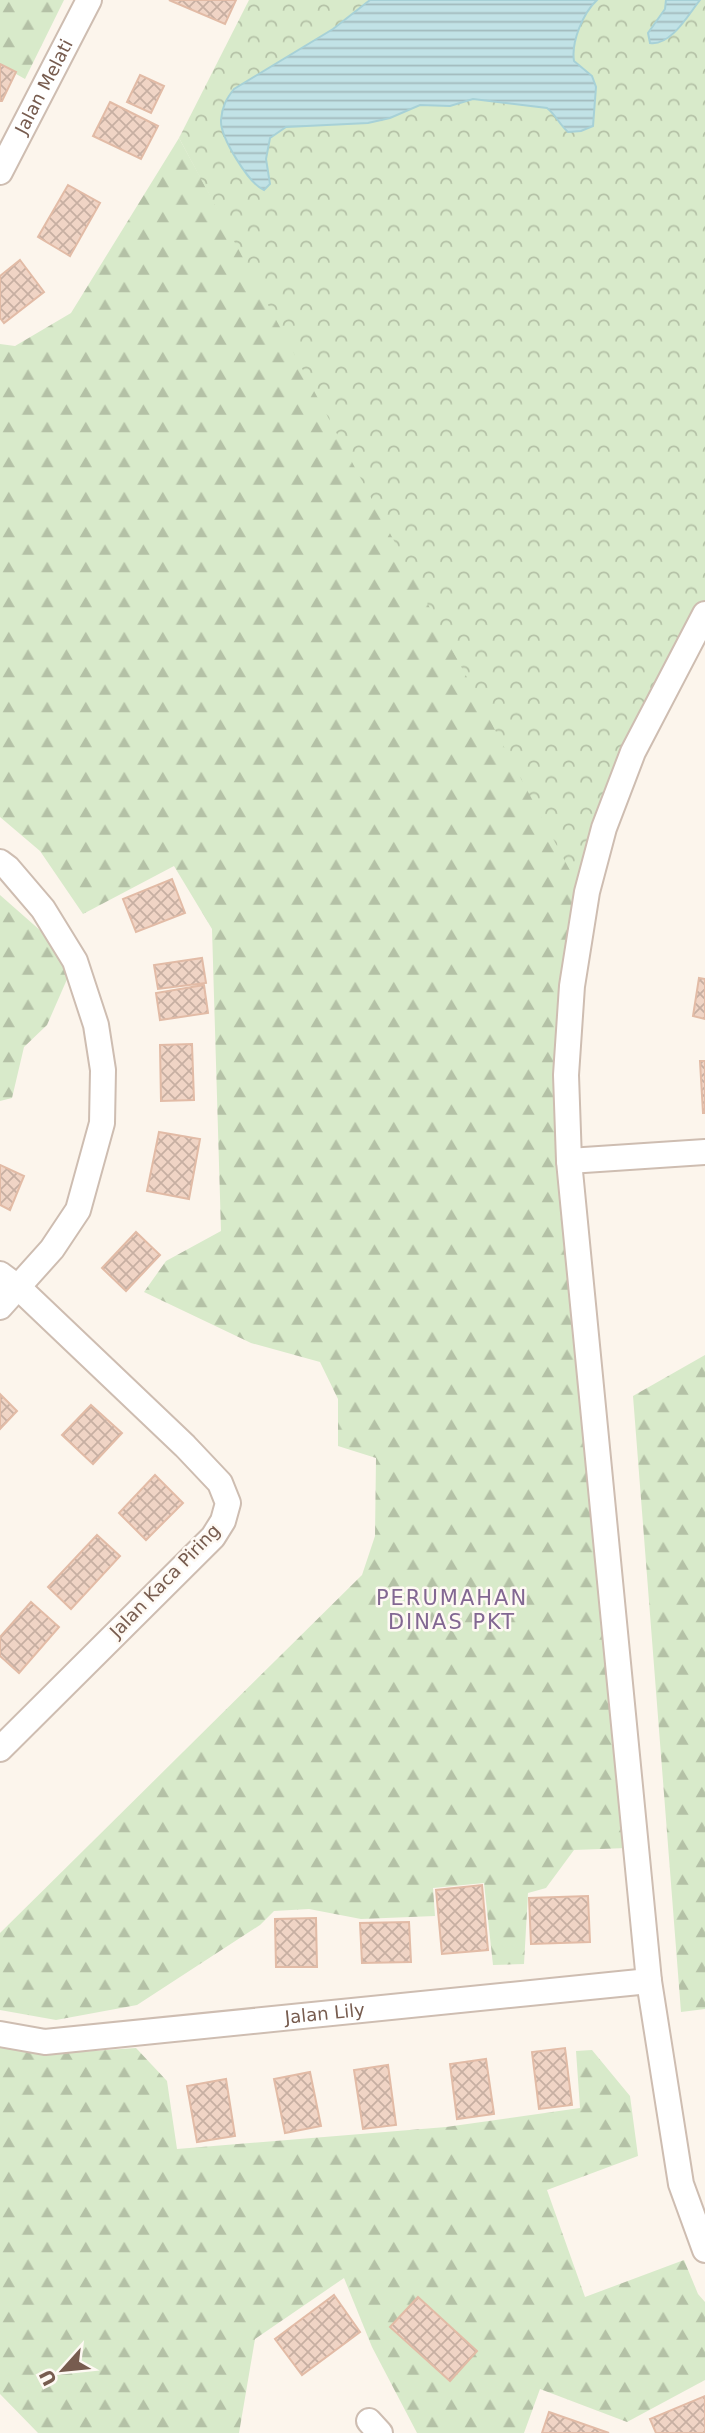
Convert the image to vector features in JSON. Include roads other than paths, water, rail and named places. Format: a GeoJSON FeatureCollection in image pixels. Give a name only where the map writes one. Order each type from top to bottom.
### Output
{"type":"FeatureCollection","features":[{"type":"Feature","properties":{"kind":"street","name":"Jalan Melati"},"geometry":{"type":"LineString","coordinates":[[1,169],[89,0]]}},
{"type":"Feature","properties":{"kind":"street"},"geometry":{"type":"LineString","coordinates":[[705,614],[633,752],[604,828],[587,892],[572,986],[566,1075],[569,1161],[649,1980],[681,2184],[705,2249]]}},
{"type":"Feature","properties":{"kind":"street"},"geometry":{"type":"LineString","coordinates":[[0,862],[43,909],[75,961],[96,1025],[103,1070],[102,1123],[78,1210],[52,1249],[9,1281],[0,1307]]}},
{"type":"Feature","properties":{"kind":"street"},"geometry":{"type":"LineString","coordinates":[[569,1161],[705,1152]]}},
{"type":"Feature","properties":{"kind":"street","name":"Jalan Kaca Piring"},"geometry":{"type":"LineString","coordinates":[[0,1749],[213,1536],[223,1521],[228,1503],[220,1483],[185,1446],[9,1281]]}},
{"type":"Feature","properties":{"kind":"street","name":"Jalan Lily"},"geometry":{"type":"LineString","coordinates":[[0,2034],[45,2042],[649,1980]]}},
{"type":"Feature","properties":{"kind":"water"},"geometry":{"type":"Polygon","coordinates":[[[370,0],[597,0],[587,12],[574,45],[574,61],[592,76],[596,87],[593,126],[568,132],[547,108],[473,99],[450,106],[420,105],[390,118],[368,123],[286,127],[270,138],[266,159],[270,184],[264,190],[244,170],[225,137],[221,120],[227,100],[234,89],[333,29],[370,0]]]}},
{"type":"Feature","properties":{"kind":"water"},"geometry":{"type":"Polygon","coordinates":[[[666,0],[700,0],[672,35],[658,43],[650,43],[648,33],[665,9],[666,0]]]}},
{"type":"Feature","properties":{"kind":"district","name":"PERUMAHAN DINAS PKT"},"geometry":{"type":"Point","coordinates":[452,1610]}}]}
